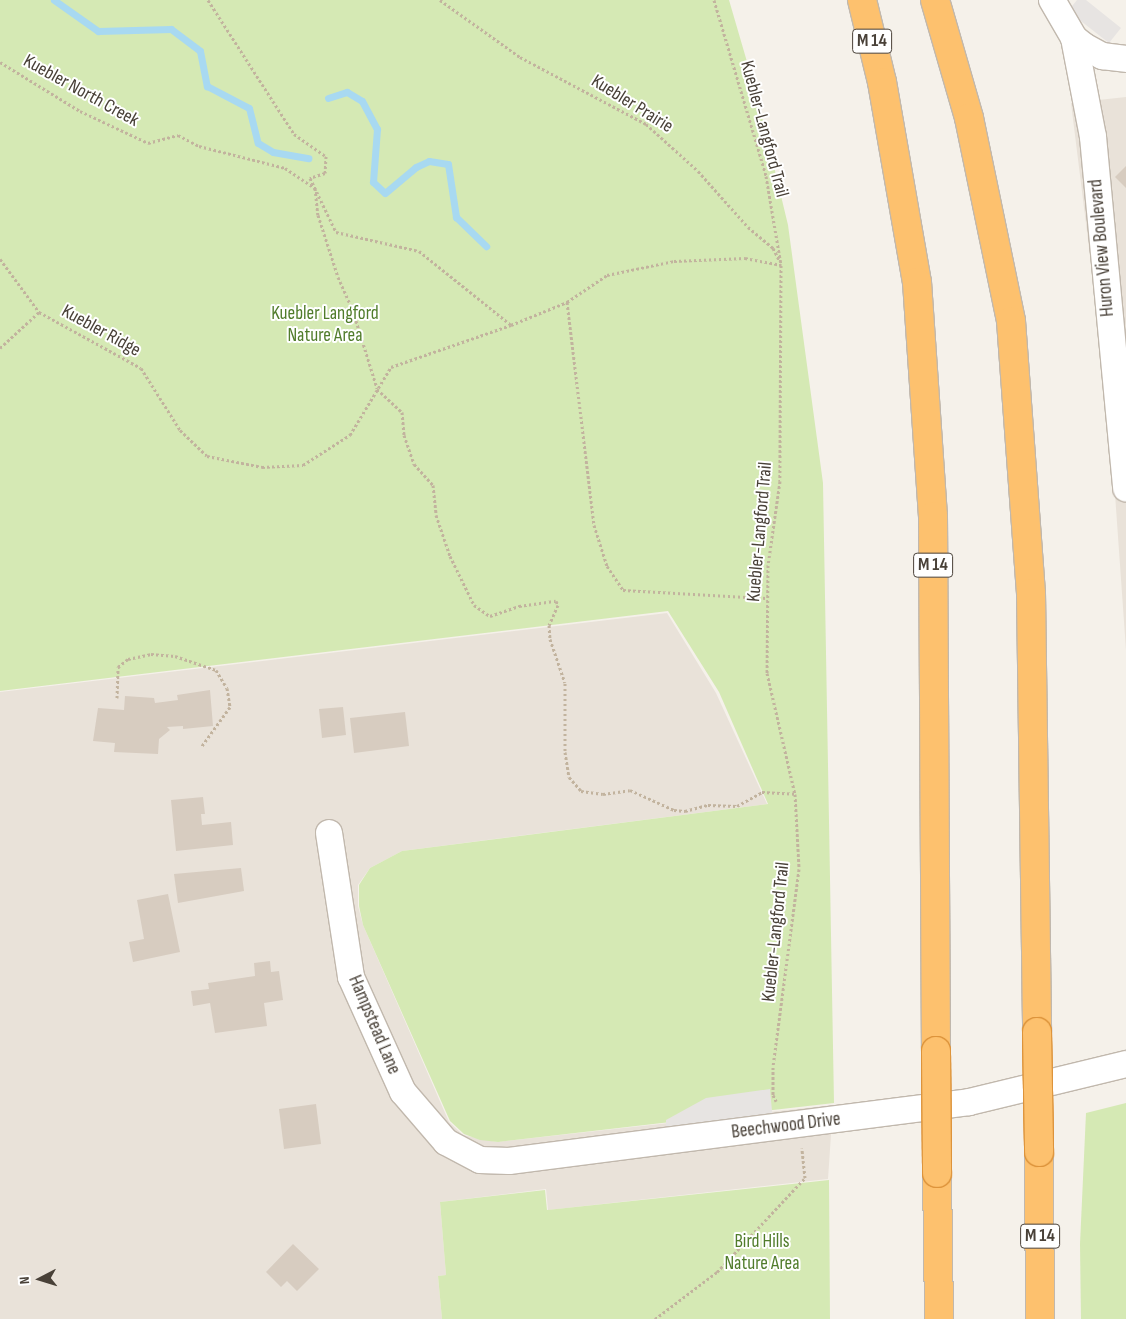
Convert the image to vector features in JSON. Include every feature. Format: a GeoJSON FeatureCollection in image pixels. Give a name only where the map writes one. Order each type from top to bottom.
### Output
{"type":"FeatureCollection","features":[{"type":"Feature","properties":{"kind":"highway","name":"M 14"},"geometry":{"type":"LineString","coordinates":[[862,0],[882,82],[918,301],[933,516],[939,1319]]}},
{"type":"Feature","properties":{"kind":"highway","name":"M 14"},"geometry":{"type":"LineString","coordinates":[[935,0],[969,118],[1011,321],[1031,593],[1040,1319]]}},
{"type":"Feature","properties":{"kind":"street","name":"Huron View Boulevard"},"geometry":{"type":"LineString","coordinates":[[1052,0],[1074,38],[1093,137],[1126,488]]}},
{"type":"Feature","properties":{"kind":"street","name":"Huron View Boulevard"},"geometry":{"type":"LineString","coordinates":[[1074,38],[1102,56],[1126,59]]}},
{"type":"Feature","properties":{"kind":"street","name":"Hampstead Lane"},"geometry":{"type":"LineString","coordinates":[[329,833],[351,977],[403,1092],[446,1142]]}},
{"type":"Feature","properties":{"kind":"street","name":"Beechwood Drive"},"geometry":{"type":"LineString","coordinates":[[446,1142],[480,1160],[509,1161],[968,1102],[1126,1064]]}},
{"type":"Feature","properties":{"kind":"path"},"geometry":{"type":"LineString","coordinates":[[208,0],[294,134],[326,156],[325,173],[310,178],[336,232],[419,251],[511,325]]}},
{"type":"Feature","properties":{"kind":"path","name":"Kuebler Prairie"},"geometry":{"type":"LineString","coordinates":[[440,0],[520,57],[646,124],[672,145],[748,227],[773,248],[781,265]]}},
{"type":"Feature","properties":{"kind":"path","name":"Kuebler-Langford Trail"},"geometry":{"type":"LineString","coordinates":[[654,1319],[717,1272],[805,1178],[801,1143],[773,1095],[772,1082],[799,869],[795,794],[767,673],[768,565],[780,481],[781,265],[766,176],[714,0]]}},
{"type":"Feature","properties":{"kind":"path","name":"Kuebler North Creek"},"geometry":{"type":"LineString","coordinates":[[0,62],[80,111],[148,143],[178,135],[199,146],[285,168],[315,188]]}},
{"type":"Feature","properties":{"kind":"path"},"geometry":{"type":"LineString","coordinates":[[315,188],[318,215],[338,277],[353,311],[377,389],[402,412],[404,435],[414,464],[434,485],[436,515],[447,548],[474,604],[490,616],[536,602],[556,601],[558,604],[551,620],[550,639],[565,683],[565,752],[569,777],[581,792],[603,794],[630,790],[674,810],[685,811],[708,805],[737,806],[762,792],[795,794]]}},
{"type":"Feature","properties":{"kind":"path","name":"Kuebler Ridge"},"geometry":{"type":"LineString","coordinates":[[0,259],[39,312],[142,368],[180,430],[207,456],[262,467],[303,465],[350,436],[391,368],[511,325],[567,302],[607,275],[674,261],[745,258],[781,265]]}},
{"type":"Feature","properties":{"kind":"path"},"geometry":{"type":"LineString","coordinates":[[567,302],[594,525],[607,566],[623,590],[767,598]]}},
{"type":"Feature","properties":{"kind":"path"},"geometry":{"type":"LineString","coordinates":[[0,348],[39,312]]}},
{"type":"Feature","properties":{"kind":"path"},"geometry":{"type":"LineString","coordinates":[[117,698],[118,667],[128,659],[151,654],[175,656],[216,670],[228,688],[230,707],[202,746]]}},
{"type":"Feature","properties":{"kind":"shaded area"},"geometry":{"type":"Polygon","coordinates":[[[1077,0],[1086,0],[1121,28],[1109,43],[1068,11],[1077,0]]]}},
{"type":"Feature","properties":{"kind":"shaded area"},"geometry":{"type":"Polygon","coordinates":[[[1126,97],[1126,650],[1109,409],[1071,103],[1126,97]]]}},
{"type":"Feature","properties":{"kind":"shaded area"},"geometry":{"type":"Polygon","coordinates":[[[667,613],[716,693],[767,804],[402,851],[370,868],[358,885],[358,906],[363,925],[449,1122],[463,1135],[497,1142],[833,1105],[828,1179],[548,1210],[546,1189],[440,1202],[446,1275],[438,1276],[442,1319],[0,1319],[0,692],[667,613]]]}},
{"type":"Feature","properties":{"kind":"shaded area"},"geometry":{"type":"Polygon","coordinates":[[[770,1089],[773,1122],[666,1135],[666,1120],[706,1098],[770,1089]]]}},
{"type":"Feature","properties":{"kind":"green space","name":"Kuebler Langford Nature Area"},"geometry":{"type":"Polygon","coordinates":[[[0,0],[729,0],[757,96],[788,225],[823,483],[834,1103],[498,1142],[480,1140],[464,1134],[450,1121],[363,925],[359,906],[359,885],[370,868],[402,851],[768,804],[719,692],[668,611],[0,691],[0,0]]]}},
{"type":"Feature","properties":{"kind":"green space"},"geometry":{"type":"Polygon","coordinates":[[[1126,1103],[1126,1319],[1081,1319],[1080,1244],[1086,1113],[1126,1103]]]}},
{"type":"Feature","properties":{"kind":"green space","name":"Bird Hills Nature Area"},"geometry":{"type":"Polygon","coordinates":[[[829,1180],[830,1319],[442,1319],[438,1276],[446,1275],[440,1202],[545,1190],[547,1210],[829,1180]]]}},
{"type":"Feature","properties":{"kind":"building"},"geometry":{"type":"Polygon","coordinates":[[[1126,166],[1126,188],[1115,177],[1126,166]]]}},
{"type":"Feature","properties":{"kind":"building"},"geometry":{"type":"Polygon","coordinates":[[[210,690],[213,726],[183,729],[183,726],[167,727],[170,730],[159,739],[158,754],[114,752],[115,743],[93,741],[98,708],[124,710],[125,696],[154,698],[155,703],[178,700],[177,695],[210,690]]]}},
{"type":"Feature","properties":{"kind":"building"},"geometry":{"type":"Polygon","coordinates":[[[343,707],[346,735],[322,738],[319,709],[343,707]]]}},
{"type":"Feature","properties":{"kind":"building"},"geometry":{"type":"Polygon","coordinates":[[[405,712],[409,746],[354,753],[350,718],[405,712]]]}},
{"type":"Feature","properties":{"kind":"building"},"geometry":{"type":"Polygon","coordinates":[[[203,797],[205,814],[201,814],[202,825],[231,822],[233,845],[176,851],[171,800],[203,797]]]}},
{"type":"Feature","properties":{"kind":"building"},"geometry":{"type":"Polygon","coordinates":[[[241,868],[244,891],[178,903],[174,874],[241,868]]]}},
{"type":"Feature","properties":{"kind":"building"},"geometry":{"type":"Polygon","coordinates":[[[168,894],[180,952],[133,962],[129,942],[144,939],[137,900],[168,894]]]}},
{"type":"Feature","properties":{"kind":"building"},"geometry":{"type":"Polygon","coordinates":[[[270,961],[271,972],[279,971],[283,1000],[264,1003],[267,1026],[215,1033],[210,1003],[193,1006],[191,991],[209,989],[208,983],[255,976],[254,963],[270,961]]]}},
{"type":"Feature","properties":{"kind":"building"},"geometry":{"type":"Polygon","coordinates":[[[316,1104],[321,1144],[284,1149],[279,1109],[316,1104]]]}},
{"type":"Feature","properties":{"kind":"building"},"geometry":{"type":"Polygon","coordinates":[[[293,1244],[319,1269],[297,1291],[287,1281],[281,1287],[266,1272],[293,1244]]]}},
{"type":"Feature","properties":{"kind":"waterway"},"geometry":{"type":"LineString","coordinates":[[54,0],[98,31],[171,29],[200,51],[207,86],[249,108],[258,143],[273,152],[308,158]]}},
{"type":"Feature","properties":{"kind":"waterway"},"geometry":{"type":"LineString","coordinates":[[328,98],[347,92],[362,101],[377,129],[373,182],[385,193],[416,167],[429,161],[448,164],[456,217],[486,246]]}}]}
